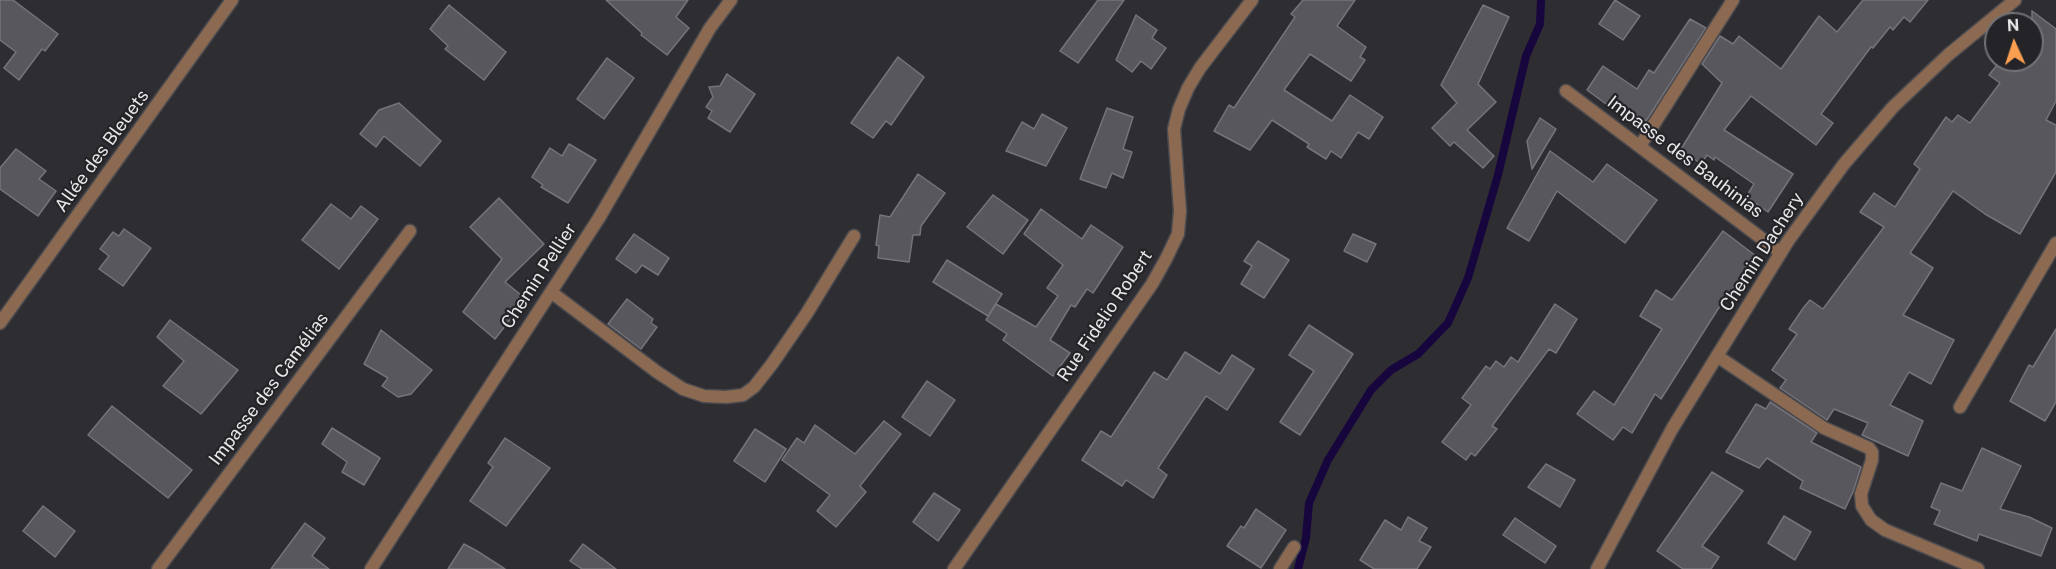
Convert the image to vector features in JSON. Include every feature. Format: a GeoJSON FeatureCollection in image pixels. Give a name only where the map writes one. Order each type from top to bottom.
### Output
{"type":"FeatureCollection","features":[{"type":"Feature","properties":{"kind":"street","name":"Allée des Bleuets"},"geometry":{"type":"LineString","coordinates":[[0,323],[232,0]]}},
{"type":"Feature","properties":{"kind":"street","name":"Chemin Pellier"},"geometry":{"type":"LineString","coordinates":[[371,569],[598,218],[711,28],[731,0]]}},
{"type":"Feature","properties":{"kind":"street","name":"Rue Fidelio Robert"},"geometry":{"type":"LineString","coordinates":[[954,569],[1152,284],[1166,259],[1178,234],[1180,211],[1174,129],[1179,109],[1200,68],[1252,0]]}},
{"type":"Feature","properties":{"kind":"street"},"geometry":{"type":"LineString","coordinates":[[1640,146],[1733,0]]}},
{"type":"Feature","properties":{"kind":"street","name":"Chemin Dachery"},"geometry":{"type":"LineString","coordinates":[[1597,569],[1672,429],[1781,253],[1844,164],[1893,107],[1948,55],[2015,0]]}},
{"type":"Feature","properties":{"kind":"street","name":"Impasse des Bauhinias"},"geometry":{"type":"LineString","coordinates":[[1566,91],[1781,253]]}},
{"type":"Feature","properties":{"kind":"street","name":"Impasse des Camélias"},"geometry":{"type":"LineString","coordinates":[[158,569],[410,231]]}},
{"type":"Feature","properties":{"kind":"street"},"geometry":{"type":"LineString","coordinates":[[551,292],[683,389],[704,396],[726,397],[743,394],[754,387],[807,313],[854,236]]}},
{"type":"Feature","properties":{"kind":"street"},"geometry":{"type":"LineString","coordinates":[[1960,407],[2056,243]]}},
{"type":"Feature","properties":{"kind":"street"},"geometry":{"type":"LineString","coordinates":[[1717,357],[1824,428],[1869,448],[1872,452],[1872,460],[1861,494],[1862,506],[1871,520],[1885,530],[1978,569]]}},
{"type":"Feature","properties":{"kind":"street"},"geometry":{"type":"LineString","coordinates":[[1280,569],[1294,547]]}},
{"type":"Feature","properties":{"kind":"building"},"geometry":{"type":"Polygon","coordinates":[[[0,0],[13,0],[58,34],[45,51],[42,49],[19,80],[4,68],[16,52],[0,40],[0,0]]]}},
{"type":"Feature","properties":{"kind":"building"},"geometry":{"type":"Polygon","coordinates":[[[606,0],[688,0],[676,17],[689,28],[667,55],[641,35],[642,33],[606,0]]]}},
{"type":"Feature","properties":{"kind":"building"},"geometry":{"type":"Polygon","coordinates":[[[1098,0],[1124,0],[1078,63],[1060,51],[1098,0]]]}},
{"type":"Feature","properties":{"kind":"building"},"geometry":{"type":"Polygon","coordinates":[[[1303,0],[1355,0],[1337,26],[1366,47],[1360,57],[1365,60],[1351,81],[1310,54],[1284,90],[1332,121],[1350,95],[1383,117],[1369,139],[1358,132],[1341,158],[1331,151],[1326,159],[1307,147],[1309,144],[1272,120],[1250,150],[1214,131],[1229,105],[1234,108],[1295,17],[1291,14],[1303,0]]]}},
{"type":"Feature","properties":{"kind":"building"},"geometry":{"type":"Polygon","coordinates":[[[1615,0],[1640,16],[1623,40],[1599,24],[1615,0]]]}},
{"type":"Feature","properties":{"kind":"building"},"geometry":{"type":"Polygon","coordinates":[[[1863,0],[1928,0],[1910,22],[1904,17],[1893,30],[1890,27],[1873,48],[1871,47],[1821,114],[1833,123],[1816,145],[1751,96],[1724,130],[1793,174],[1768,212],[1746,197],[1754,184],[1715,157],[1714,160],[1707,155],[1701,164],[1681,149],[1722,83],[1702,64],[1720,36],[1733,44],[1739,36],[1781,69],[1819,16],[1837,32],[1863,0]]]}},
{"type":"Feature","properties":{"kind":"building"},"geometry":{"type":"Polygon","coordinates":[[[449,5],[506,52],[484,80],[445,49],[448,46],[430,29],[449,5]]]}},
{"type":"Feature","properties":{"kind":"building"},"geometry":{"type":"Polygon","coordinates":[[[1483,5],[1509,17],[1478,84],[1496,102],[1467,130],[1494,156],[1483,168],[1454,142],[1450,146],[1432,128],[1457,103],[1441,85],[1483,5]]]}},
{"type":"Feature","properties":{"kind":"building"},"geometry":{"type":"Polygon","coordinates":[[[1136,15],[1157,30],[1152,38],[1166,48],[1151,69],[1141,61],[1132,72],[1116,60],[1136,15]]]}},
{"type":"Feature","properties":{"kind":"building"},"geometry":{"type":"Polygon","coordinates":[[[1690,19],[1706,28],[1646,121],[1621,106],[1617,112],[1587,90],[1603,66],[1637,89],[1649,70],[1654,73],[1690,19]]]}},
{"type":"Feature","properties":{"kind":"building"},"geometry":{"type":"Polygon","coordinates":[[[2044,20],[2056,29],[2056,101],[2046,120],[2056,125],[2056,172],[2020,234],[1985,214],[1953,191],[1910,253],[1933,268],[1903,315],[1954,340],[1931,384],[1909,372],[1890,405],[1923,421],[1908,456],[1862,435],[1868,423],[1834,409],[1827,420],[1780,388],[1786,380],[1772,370],[1797,334],[1789,329],[1804,307],[1810,300],[1823,309],[1884,227],[1860,212],[1874,193],[1895,207],[1920,169],[1914,164],[1946,117],[1952,122],[1958,115],[1970,123],[2000,83],[1989,75],[1991,72],[2044,72],[2044,20]]]}},
{"type":"Feature","properties":{"kind":"building"},"geometry":{"type":"Polygon","coordinates":[[[898,57],[924,77],[891,125],[886,121],[873,138],[851,123],[898,57]]]}},
{"type":"Feature","properties":{"kind":"building"},"geometry":{"type":"Polygon","coordinates":[[[607,58],[634,78],[604,119],[577,99],[607,58]]]}},
{"type":"Feature","properties":{"kind":"building"},"geometry":{"type":"Polygon","coordinates":[[[727,74],[755,94],[730,132],[708,118],[712,111],[706,107],[713,97],[709,87],[720,86],[727,74]]]}},
{"type":"Feature","properties":{"kind":"building"},"geometry":{"type":"Polygon","coordinates":[[[399,103],[441,141],[420,166],[384,136],[376,147],[360,134],[379,110],[399,103]]]}},
{"type":"Feature","properties":{"kind":"building"},"geometry":{"type":"Polygon","coordinates":[[[1107,108],[1133,117],[1123,149],[1132,152],[1123,178],[1112,173],[1106,188],[1080,179],[1107,108]]]}},
{"type":"Feature","properties":{"kind":"building"},"geometry":{"type":"Polygon","coordinates":[[[1042,114],[1067,128],[1046,166],[1006,151],[1022,122],[1034,129],[1042,114]]]}},
{"type":"Feature","properties":{"kind":"building"},"geometry":{"type":"Polygon","coordinates":[[[1540,118],[1556,129],[1532,169],[1527,141],[1540,118]]]}},
{"type":"Feature","properties":{"kind":"building"},"geometry":{"type":"Polygon","coordinates":[[[569,144],[596,160],[568,203],[541,187],[543,185],[532,177],[550,148],[562,156],[569,144]]]}},
{"type":"Feature","properties":{"kind":"building"},"geometry":{"type":"Polygon","coordinates":[[[16,149],[46,171],[39,179],[56,191],[38,216],[0,189],[0,168],[16,149]]]}},
{"type":"Feature","properties":{"kind":"building"},"geometry":{"type":"Polygon","coordinates":[[[1550,151],[1593,182],[1607,164],[1657,200],[1625,243],[1557,191],[1529,241],[1507,228],[1550,151]]]}},
{"type":"Feature","properties":{"kind":"building"},"geometry":{"type":"Polygon","coordinates":[[[918,174],[945,193],[921,226],[920,235],[913,235],[909,262],[878,258],[879,246],[876,245],[880,215],[890,217],[918,174]]]}},
{"type":"Feature","properties":{"kind":"building"},"geometry":{"type":"Polygon","coordinates":[[[993,195],[1028,220],[1003,254],[967,227],[993,195]]]}},
{"type":"Feature","properties":{"kind":"building"},"geometry":{"type":"Polygon","coordinates":[[[499,198],[544,244],[505,282],[526,299],[495,339],[463,312],[502,259],[470,227],[499,198]]]}},
{"type":"Feature","properties":{"kind":"building"},"geometry":{"type":"Polygon","coordinates":[[[331,204],[351,219],[361,206],[378,219],[339,269],[302,240],[331,204]]]}},
{"type":"Feature","properties":{"kind":"building"},"geometry":{"type":"Polygon","coordinates":[[[1041,209],[1082,239],[1091,225],[1123,247],[1093,293],[1087,289],[1075,307],[1071,305],[1050,340],[1070,353],[1053,376],[1003,340],[1007,334],[986,320],[996,304],[1036,327],[1058,296],[1047,288],[1063,265],[1024,234],[1041,209]]]}},
{"type":"Feature","properties":{"kind":"building"},"geometry":{"type":"Polygon","coordinates":[[[124,229],[151,248],[123,286],[99,269],[109,256],[100,249],[113,232],[119,236],[124,229]]]}},
{"type":"Feature","properties":{"kind":"building"},"geometry":{"type":"Polygon","coordinates":[[[1723,231],[1756,256],[1718,309],[1661,399],[1655,394],[1632,433],[1623,427],[1613,440],[1577,414],[1594,391],[1614,405],[1662,329],[1640,316],[1656,290],[1672,300],[1723,231]]]}},
{"type":"Feature","properties":{"kind":"building"},"geometry":{"type":"Polygon","coordinates":[[[634,234],[669,258],[658,275],[642,265],[636,273],[616,259],[634,234]]]}},
{"type":"Feature","properties":{"kind":"building"},"geometry":{"type":"Polygon","coordinates":[[[1353,234],[1376,244],[1367,262],[1344,251],[1353,234]]]}},
{"type":"Feature","properties":{"kind":"building"},"geometry":{"type":"Polygon","coordinates":[[[1258,241],[1289,260],[1264,298],[1241,284],[1252,266],[1244,261],[1258,241]]]}},
{"type":"Feature","properties":{"kind":"building"},"geometry":{"type":"Polygon","coordinates":[[[947,260],[1002,294],[988,316],[933,282],[947,260]]]}},
{"type":"Feature","properties":{"kind":"building"},"geometry":{"type":"Polygon","coordinates":[[[627,299],[653,319],[651,323],[657,327],[641,349],[608,324],[627,299]]]}},
{"type":"Feature","properties":{"kind":"building"},"geometry":{"type":"Polygon","coordinates":[[[1555,304],[1577,319],[1556,353],[1549,349],[1492,426],[1497,429],[1475,456],[1471,453],[1466,460],[1442,442],[1471,405],[1462,398],[1486,366],[1490,369],[1496,361],[1504,367],[1511,357],[1518,362],[1555,304]]]}},
{"type":"Feature","properties":{"kind":"building"},"geometry":{"type":"Polygon","coordinates":[[[170,320],[238,370],[201,414],[163,386],[184,361],[157,337],[170,320]]]}},
{"type":"Feature","properties":{"kind":"building"},"geometry":{"type":"Polygon","coordinates":[[[1309,325],[1353,354],[1300,435],[1280,422],[1314,371],[1289,355],[1309,325]]]}},
{"type":"Feature","properties":{"kind":"building"},"geometry":{"type":"Polygon","coordinates":[[[2056,329],[2056,402],[2045,421],[2010,401],[2029,365],[2033,367],[2056,329]]]}},
{"type":"Feature","properties":{"kind":"building"},"geometry":{"type":"Polygon","coordinates":[[[381,330],[432,370],[411,394],[398,397],[382,386],[388,378],[364,364],[381,330]]]}},
{"type":"Feature","properties":{"kind":"building"},"geometry":{"type":"Polygon","coordinates":[[[1185,352],[1220,374],[1232,355],[1254,369],[1227,410],[1206,396],[1158,468],[1167,475],[1153,498],[1126,480],[1122,486],[1082,460],[1101,431],[1111,437],[1154,372],[1167,380],[1185,352]]]}},
{"type":"Feature","properties":{"kind":"building"},"geometry":{"type":"Polygon","coordinates":[[[927,381],[955,400],[930,436],[902,417],[927,381]]]}},
{"type":"Feature","properties":{"kind":"building"},"geometry":{"type":"Polygon","coordinates":[[[1770,402],[1817,433],[1811,442],[1861,467],[1845,509],[1800,488],[1803,481],[1767,458],[1759,468],[1726,452],[1756,404],[1766,409],[1770,402]]]}},
{"type":"Feature","properties":{"kind":"building"},"geometry":{"type":"Polygon","coordinates":[[[112,406],[192,470],[168,498],[88,435],[112,406]]]}},
{"type":"Feature","properties":{"kind":"building"},"geometry":{"type":"Polygon","coordinates":[[[884,421],[901,434],[860,486],[866,492],[836,527],[817,511],[830,495],[782,460],[797,438],[804,443],[815,425],[855,454],[884,421]]]}},
{"type":"Feature","properties":{"kind":"building"},"geometry":{"type":"Polygon","coordinates":[[[332,428],[380,458],[364,485],[342,472],[347,462],[322,444],[332,428]]]}},
{"type":"Feature","properties":{"kind":"building"},"geometry":{"type":"Polygon","coordinates":[[[755,429],[786,449],[765,482],[734,461],[755,429]]]}},
{"type":"Feature","properties":{"kind":"building"},"geometry":{"type":"Polygon","coordinates":[[[505,438],[550,468],[506,526],[470,501],[493,467],[488,463],[505,438]]]}},
{"type":"Feature","properties":{"kind":"building"},"geometry":{"type":"Polygon","coordinates":[[[1982,448],[2021,466],[2000,509],[2029,517],[2052,528],[2041,556],[1979,534],[1977,541],[1934,524],[1940,511],[1931,507],[1941,483],[1962,491],[1982,448]]]}},
{"type":"Feature","properties":{"kind":"building"},"geometry":{"type":"Polygon","coordinates":[[[1546,464],[1575,480],[1560,507],[1528,487],[1546,464]]]}},
{"type":"Feature","properties":{"kind":"building"},"geometry":{"type":"Polygon","coordinates":[[[1712,472],[1743,491],[1702,546],[1719,557],[1711,569],[1683,569],[1657,551],[1712,472]]]}},
{"type":"Feature","properties":{"kind":"building"},"geometry":{"type":"Polygon","coordinates":[[[934,493],[960,510],[938,541],[913,522],[934,493]]]}},
{"type":"Feature","properties":{"kind":"building"},"geometry":{"type":"Polygon","coordinates":[[[43,506],[75,531],[55,557],[23,531],[43,506]]]}},
{"type":"Feature","properties":{"kind":"building"},"geometry":{"type":"Polygon","coordinates":[[[1256,509],[1286,530],[1261,568],[1227,546],[1241,526],[1244,528],[1256,509]]]}},
{"type":"Feature","properties":{"kind":"building"},"geometry":{"type":"Polygon","coordinates":[[[1784,516],[1811,532],[1795,560],[1768,543],[1784,516]]]}},
{"type":"Feature","properties":{"kind":"building"},"geometry":{"type":"Polygon","coordinates":[[[1408,517],[1427,528],[1419,541],[1431,547],[1417,569],[1374,569],[1360,560],[1385,520],[1401,530],[1408,517]]]}},
{"type":"Feature","properties":{"kind":"building"},"geometry":{"type":"Polygon","coordinates":[[[1515,518],[1556,546],[1545,563],[1503,535],[1515,518]]]}},
{"type":"Feature","properties":{"kind":"building"},"geometry":{"type":"Polygon","coordinates":[[[305,523],[325,538],[312,556],[329,569],[271,569],[305,523]]]}},
{"type":"Feature","properties":{"kind":"building"},"geometry":{"type":"Polygon","coordinates":[[[464,544],[477,551],[505,569],[448,569],[464,544]]]}},
{"type":"Feature","properties":{"kind":"building"},"geometry":{"type":"Polygon","coordinates":[[[583,544],[616,569],[582,569],[570,561],[583,544]]]}},
{"type":"Feature","properties":{"kind":"waterway"},"geometry":{"type":"LineString","coordinates":[[1298,569],[1306,538],[1309,503],[1328,460],[1371,390],[1391,370],[1418,354],[1448,323],[1468,278],[1498,175],[1526,56],[1540,24],[1541,0]]}}]}
